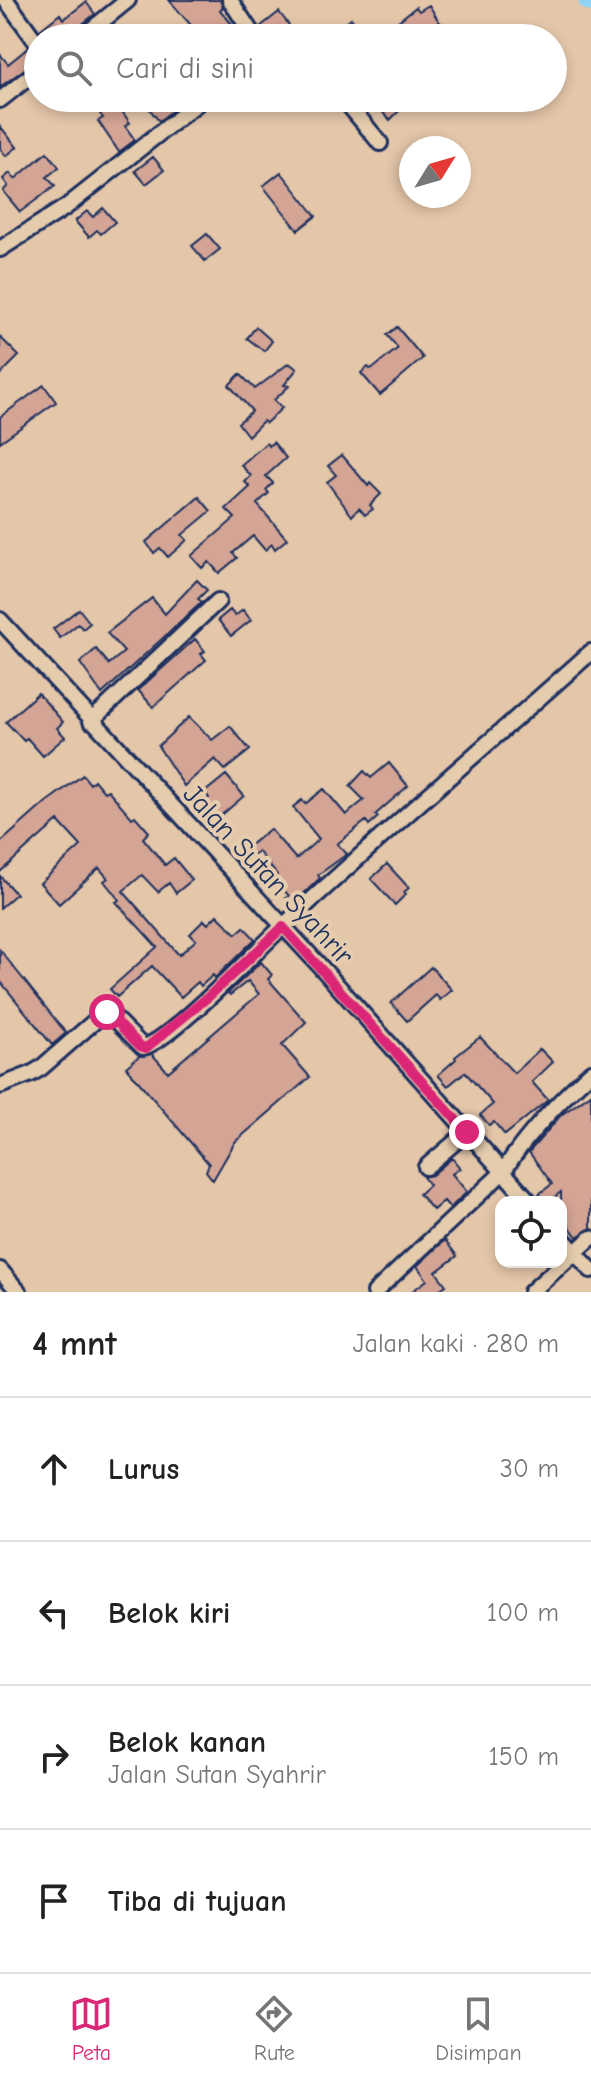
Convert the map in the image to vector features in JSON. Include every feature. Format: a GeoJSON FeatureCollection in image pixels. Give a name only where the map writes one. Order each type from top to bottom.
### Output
{"type":"FeatureCollection","features":[{"type":"Feature","properties":{"kind":"street"},"geometry":{"type":"LineString","coordinates":[[6,0],[24,25]]}},
{"type":"Feature","properties":{"kind":"street"},"geometry":{"type":"LineString","coordinates":[[98,24],[128,0]]}},
{"type":"Feature","properties":{"kind":"street"},"geometry":{"type":"LineString","coordinates":[[230,0],[246,24]]}},
{"type":"Feature","properties":{"kind":"street"},"geometry":{"type":"LineString","coordinates":[[0,100],[24,81]]}},
{"type":"Feature","properties":{"kind":"street"},"geometry":{"type":"LineString","coordinates":[[0,249],[66,207],[186,112]]}},
{"type":"Feature","properties":{"kind":"street"},"geometry":{"type":"LineString","coordinates":[[355,112],[380,143]]}},
{"type":"Feature","properties":{"kind":"street"},"geometry":{"type":"LineString","coordinates":[[91,721],[218,601]]}},
{"type":"Feature","properties":{"kind":"street","name":"Jalan Sutan Syahrir"},"geometry":{"type":"LineString","coordinates":[[0,620],[525,1196]]}},
{"type":"Feature","properties":{"kind":"street"},"geometry":{"type":"LineString","coordinates":[[0,1086],[41,1068],[104,1013],[111,1015],[140,1046],[149,1046],[208,997],[591,652]]}},
{"type":"Feature","properties":{"kind":"street"},"geometry":{"type":"LineString","coordinates":[[375,1292],[504,1171],[513,1155],[551,1111],[591,1072]]}},
{"type":"Feature","properties":{"kind":"street"},"geometry":{"type":"LineString","coordinates":[[426,1167],[467,1132]]}},
{"type":"Feature","properties":{"kind":"street"},"geometry":{"type":"LineString","coordinates":[[531,1292],[591,1238]]}},
{"type":"Feature","properties":{"kind":"street"},"geometry":{"type":"LineString","coordinates":[[567,1244],[591,1270]]}},
{"type":"Feature","properties":{"kind":"street"},"geometry":{"type":"LineString","coordinates":[[0,1270],[19,1292]]}},
{"type":"Feature","properties":{"kind":"building"},"geometry":{"type":"Polygon","coordinates":[[[169,0],[220,0],[223,7],[220,10],[231,23],[230,24],[190,24],[169,0]]]}},
{"type":"Feature","properties":{"kind":"building"},"geometry":{"type":"Polygon","coordinates":[[[86,2],[95,14],[82,24],[48,24],[60,14],[64,19],[86,2]]]}},
{"type":"Feature","properties":{"kind":"building"},"geometry":{"type":"Polygon","coordinates":[[[429,5],[441,24],[397,22],[416,7],[419,11],[429,5]]]}},
{"type":"Feature","properties":{"kind":"building"},"geometry":{"type":"Polygon","coordinates":[[[279,12],[288,24],[264,24],[279,12]]]}},
{"type":"Feature","properties":{"kind":"building"},"geometry":{"type":"Polygon","coordinates":[[[24,51],[24,69],[0,87],[0,54],[8,64],[24,51]]]}},
{"type":"Feature","properties":{"kind":"building"},"geometry":{"type":"Polygon","coordinates":[[[99,112],[123,112],[130,123],[125,126],[135,140],[119,152],[98,121],[103,118],[99,112]]]}},
{"type":"Feature","properties":{"kind":"building"},"geometry":{"type":"Polygon","coordinates":[[[152,112],[170,112],[159,121],[152,112]]]}},
{"type":"Feature","properties":{"kind":"building"},"geometry":{"type":"Polygon","coordinates":[[[382,112],[398,112],[390,120],[382,112]]]}},
{"type":"Feature","properties":{"kind":"building"},"geometry":{"type":"Polygon","coordinates":[[[0,126],[17,147],[6,156],[0,148],[0,126]]]}},
{"type":"Feature","properties":{"kind":"building"},"geometry":{"type":"Polygon","coordinates":[[[47,152],[59,167],[47,177],[55,186],[20,212],[3,191],[8,186],[3,179],[10,173],[15,179],[47,152]]]}},
{"type":"Feature","properties":{"kind":"building"},"geometry":{"type":"Polygon","coordinates":[[[153,157],[164,170],[146,184],[135,171],[153,157]]]}},
{"type":"Feature","properties":{"kind":"building"},"geometry":{"type":"Polygon","coordinates":[[[281,172],[316,216],[298,230],[263,186],[281,172]]]}},
{"type":"Feature","properties":{"kind":"building"},"geometry":{"type":"Polygon","coordinates":[[[103,208],[115,222],[101,234],[97,230],[89,237],[75,221],[87,211],[93,217],[103,208]]]}},
{"type":"Feature","properties":{"kind":"building"},"geometry":{"type":"Polygon","coordinates":[[[207,234],[220,249],[205,261],[192,246],[207,234]]]}},
{"type":"Feature","properties":{"kind":"building"},"geometry":{"type":"Polygon","coordinates":[[[256,327],[272,341],[264,351],[247,338],[256,327]]]}},
{"type":"Feature","properties":{"kind":"building"},"geometry":{"type":"Polygon","coordinates":[[[397,327],[423,358],[380,395],[361,373],[368,367],[375,367],[398,348],[387,335],[397,327]]]}},
{"type":"Feature","properties":{"kind":"building"},"geometry":{"type":"Polygon","coordinates":[[[0,337],[19,356],[0,375],[0,337]]]}},
{"type":"Feature","properties":{"kind":"building"},"geometry":{"type":"Polygon","coordinates":[[[289,363],[297,369],[284,385],[289,386],[274,400],[282,408],[248,436],[238,423],[252,411],[229,385],[240,374],[255,389],[289,363]]]}},
{"type":"Feature","properties":{"kind":"building"},"geometry":{"type":"Polygon","coordinates":[[[44,385],[56,402],[0,442],[0,417],[44,385]]]}},
{"type":"Feature","properties":{"kind":"building"},"geometry":{"type":"Polygon","coordinates":[[[273,442],[286,458],[266,476],[273,483],[266,490],[269,493],[257,504],[287,539],[275,549],[272,544],[265,550],[253,536],[233,553],[237,558],[219,573],[209,562],[202,568],[191,556],[235,518],[226,509],[250,487],[245,482],[251,476],[241,465],[266,443],[269,446],[273,442]]]}},
{"type":"Feature","properties":{"kind":"building"},"geometry":{"type":"Polygon","coordinates":[[[342,455],[368,486],[370,483],[381,494],[370,505],[373,509],[365,515],[359,508],[352,516],[327,482],[336,475],[328,466],[342,455]]]}},
{"type":"Feature","properties":{"kind":"building"},"geometry":{"type":"Polygon","coordinates":[[[199,497],[211,511],[182,535],[187,540],[168,557],[160,548],[154,553],[146,542],[199,497]]]}},
{"type":"Feature","properties":{"kind":"building"},"geometry":{"type":"Polygon","coordinates":[[[197,580],[207,590],[198,599],[202,602],[102,694],[80,663],[96,649],[109,664],[124,652],[107,633],[152,598],[165,614],[197,580]]]}},
{"type":"Feature","properties":{"kind":"building"},"geometry":{"type":"Polygon","coordinates":[[[79,609],[90,623],[83,629],[78,624],[60,638],[53,629],[79,609]]]}},
{"type":"Feature","properties":{"kind":"building"},"geometry":{"type":"Polygon","coordinates":[[[230,610],[235,616],[243,610],[251,620],[231,636],[218,620],[230,610]]]}},
{"type":"Feature","properties":{"kind":"building"},"geometry":{"type":"Polygon","coordinates":[[[195,639],[205,651],[201,654],[206,660],[153,707],[138,690],[195,639]]]}},
{"type":"Feature","properties":{"kind":"building"},"geometry":{"type":"Polygon","coordinates":[[[38,693],[63,722],[57,728],[65,737],[43,756],[27,738],[24,741],[6,722],[38,693]]]}},
{"type":"Feature","properties":{"kind":"building"},"geometry":{"type":"Polygon","coordinates":[[[189,717],[212,740],[230,726],[250,750],[225,770],[215,759],[184,786],[158,746],[189,717]]]}},
{"type":"Feature","properties":{"kind":"building"},"geometry":{"type":"Polygon","coordinates":[[[389,763],[408,786],[375,815],[378,817],[369,825],[366,821],[337,844],[347,854],[318,875],[320,878],[292,905],[286,898],[289,896],[274,878],[277,875],[258,851],[250,858],[243,851],[270,829],[296,859],[319,839],[293,807],[302,800],[305,804],[324,789],[346,815],[364,800],[350,786],[364,771],[371,778],[389,763]]]}},
{"type":"Feature","properties":{"kind":"building"},"geometry":{"type":"Polygon","coordinates":[[[83,775],[90,784],[94,780],[104,792],[108,790],[132,818],[135,816],[149,832],[143,838],[165,865],[174,858],[192,880],[176,893],[169,883],[158,892],[142,875],[123,891],[179,955],[196,940],[190,934],[204,920],[208,924],[217,915],[236,934],[244,927],[255,939],[215,978],[213,975],[201,986],[198,982],[181,997],[152,966],[117,997],[110,989],[157,947],[116,902],[119,900],[104,881],[108,878],[99,868],[59,904],[40,883],[81,846],[58,821],[0,872],[0,843],[45,803],[83,775]]]}},
{"type":"Feature","properties":{"kind":"building"},"geometry":{"type":"Polygon","coordinates":[[[226,775],[244,796],[218,818],[204,802],[209,798],[205,792],[226,775]]]}},
{"type":"Feature","properties":{"kind":"building"},"geometry":{"type":"Polygon","coordinates":[[[387,864],[409,888],[395,905],[371,879],[387,864]]]}},
{"type":"Feature","properties":{"kind":"building"},"geometry":{"type":"Polygon","coordinates":[[[0,876],[16,894],[0,908],[0,876]]]}},
{"type":"Feature","properties":{"kind":"building"},"geometry":{"type":"Polygon","coordinates":[[[0,950],[66,1033],[52,1045],[0,981],[0,950]]]}},
{"type":"Feature","properties":{"kind":"building"},"geometry":{"type":"Polygon","coordinates":[[[261,962],[272,975],[268,979],[306,1022],[282,1045],[310,1077],[235,1142],[213,1180],[206,1171],[209,1164],[126,1067],[139,1056],[152,1054],[168,1072],[259,994],[248,981],[230,995],[228,993],[261,962]]]}},
{"type":"Feature","properties":{"kind":"building"},"geometry":{"type":"Polygon","coordinates":[[[431,967],[452,990],[440,1000],[436,995],[407,1021],[391,1003],[431,967]]]}},
{"type":"Feature","properties":{"kind":"building"},"geometry":{"type":"Polygon","coordinates":[[[480,1037],[514,1073],[540,1049],[553,1062],[532,1082],[548,1100],[505,1135],[494,1122],[489,1125],[480,1115],[493,1104],[465,1072],[448,1086],[438,1075],[480,1037]]]}},
{"type":"Feature","properties":{"kind":"building"},"geometry":{"type":"Polygon","coordinates":[[[591,1094],[591,1228],[577,1237],[567,1223],[567,1196],[561,1196],[561,1192],[556,1196],[539,1194],[552,1184],[529,1152],[561,1115],[591,1094]]]}},
{"type":"Feature","properties":{"kind":"building"},"geometry":{"type":"Polygon","coordinates":[[[452,1158],[460,1168],[452,1174],[467,1192],[450,1208],[444,1201],[433,1210],[419,1194],[429,1185],[423,1177],[432,1175],[452,1158]]]}},
{"type":"Feature","properties":{"kind":"building"},"geometry":{"type":"Polygon","coordinates":[[[445,1240],[457,1256],[436,1272],[446,1285],[436,1292],[411,1292],[427,1280],[417,1266],[445,1240]]]}},
{"type":"Feature","properties":{"kind":"route"},"geometry":{"type":"LineString","coordinates":[[107,1012],[140,1046],[146,1048],[208,997],[283,927],[467,1132]]}}]}
